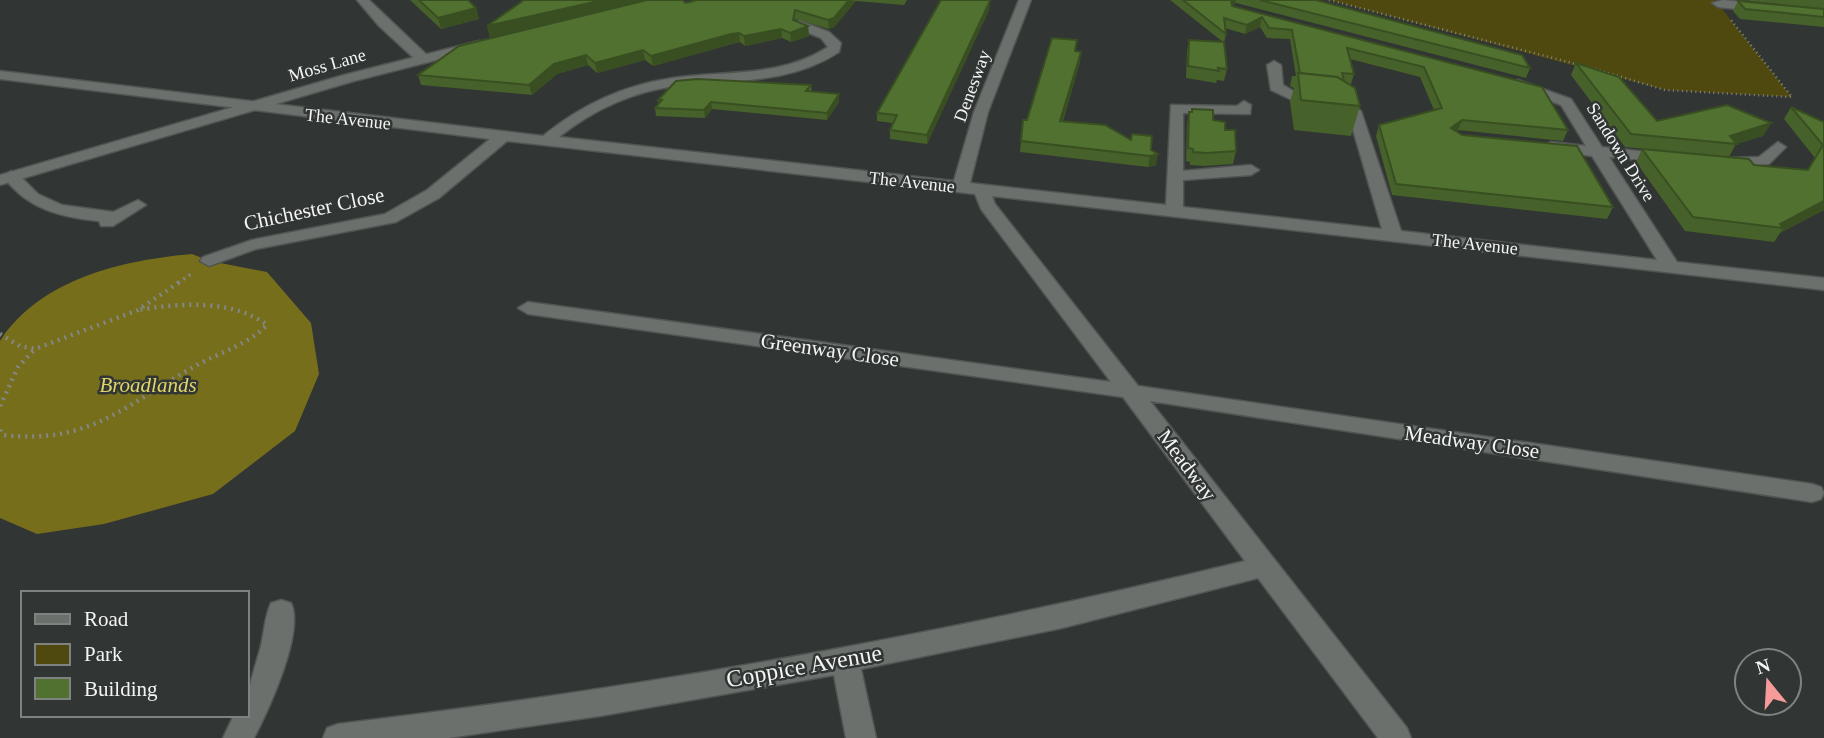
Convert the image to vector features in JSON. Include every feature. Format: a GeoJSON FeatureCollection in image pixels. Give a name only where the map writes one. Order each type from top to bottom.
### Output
{"type":"FeatureCollection","features":[{"type":"Feature","properties":{"kind":"street"},"geometry":{"type":"LineString","coordinates":[[363,0],[383,23],[423,58]]}},
{"type":"Feature","properties":{"kind":"street","name":"Denesway"},"geometry":{"type":"LineString","coordinates":[[972,188],[981,112],[1025,0]]}},
{"type":"Feature","properties":{"kind":"street"},"geometry":{"type":"LineString","coordinates":[[1718,3],[1784,9]]}},
{"type":"Feature","properties":{"kind":"street"},"geometry":{"type":"LineString","coordinates":[[547,140],[571,118],[614,98],[694,80],[771,77],[817,61],[834,49],[835,44],[825,35],[800,25]]}},
{"type":"Feature","properties":{"kind":"street","name":"Moss Lane"},"geometry":{"type":"LineString","coordinates":[[6,178],[247,107],[423,58],[488,43]]}},
{"type":"Feature","properties":{"kind":"street"},"geometry":{"type":"LineString","coordinates":[[1274,65],[1276,87],[1294,97],[1333,100],[1356,114],[1393,235]]}},
{"type":"Feature","properties":{"kind":"street","name":"The Avenue"},"geometry":{"type":"LineString","coordinates":[[0,75],[247,107],[1824,284]]}},
{"type":"Feature","properties":{"kind":"street","name":"Sandown Drive"},"geometry":{"type":"LineString","coordinates":[[1507,80],[1544,91],[1566,102],[1670,266]]}},
{"type":"Feature","properties":{"kind":"street"},"geometry":{"type":"LineString","coordinates":[[1174,212],[1176,108],[1245,111],[1244,105]]}},
{"type":"Feature","properties":{"kind":"street","name":"Chichester Close"},"geometry":{"type":"LineString","coordinates":[[209,261],[233,243],[390,218],[433,194],[503,136]]}},
{"type":"Feature","properties":{"kind":"street"},"geometry":{"type":"LineString","coordinates":[[1535,145],[1682,159]]}},
{"type":"Feature","properties":{"kind":"street"},"geometry":{"type":"LineString","coordinates":[[1709,162],[1753,164],[1773,155],[1778,147]]}},
{"type":"Feature","properties":{"kind":"street"},"geometry":{"type":"LineString","coordinates":[[1175,176],[1251,170]]}},
{"type":"Feature","properties":{"kind":"street"},"geometry":{"type":"LineString","coordinates":[[6,178],[30,197],[51,208],[111,220],[138,205]]}},
{"type":"Feature","properties":{"kind":"street","name":"Meadway"},"geometry":{"type":"LineString","coordinates":[[972,188],[1132,391],[1396,738]]}},
{"type":"Feature","properties":{"kind":"street","name":"Greenway Close"},"geometry":{"type":"LineString","coordinates":[[528,308],[1132,391]]}},
{"type":"Feature","properties":{"kind":"street","name":"Meadway Close"},"geometry":{"type":"LineString","coordinates":[[1132,391],[1812,492]]}},
{"type":"Feature","properties":{"kind":"street","name":"Coppice Avenue"},"geometry":{"type":"LineString","coordinates":[[338,738],[483,722],[845,659],[1035,623],[1265,566]]}},
{"type":"Feature","properties":{"kind":"street"},"geometry":{"type":"LineString","coordinates":[[238,738],[259,701],[271,669],[281,611]]}},
{"type":"Feature","properties":{"kind":"street"},"geometry":{"type":"LineString","coordinates":[[845,659],[861,738]]}},
{"type":"Feature","properties":{"kind":"path"},"geometry":{"type":"LineString","coordinates":[[1329,0],[1665,90],[1792,97],[1718,3]]}},
{"type":"Feature","properties":{"kind":"path"},"geometry":{"type":"LineString","coordinates":[[138,310],[209,261]]}},
{"type":"Feature","properties":{"kind":"path"},"geometry":{"type":"LineString","coordinates":[[0,406],[19,368],[35,349],[138,310],[172,305],[235,310],[253,315],[267,325],[259,334],[197,365],[129,406],[69,433],[18,437],[3,435],[0,430]]}},
{"type":"Feature","properties":{"kind":"path"},"geometry":{"type":"LineString","coordinates":[[0,334],[20,346],[35,349]]}},
{"type":"Feature","properties":{"kind":"green space"},"geometry":{"type":"Polygon","coordinates":[[[1329,0],[1715,0],[1792,97],[1665,90],[1329,0]]]}},
{"type":"Feature","properties":{"kind":"green space","name":"Broadlands"},"geometry":{"type":"Polygon","coordinates":[[[192,254],[210,261],[267,272],[311,323],[319,374],[295,431],[213,494],[104,524],[37,534],[0,518],[0,341],[17,320],[37,302],[85,276],[139,261],[192,254]]]}},
{"type":"Feature","properties":{"kind":"building"},"geometry":{"type":"Polygon","coordinates":[[[419,0],[468,0],[476,8],[438,18],[419,0]]]}},
{"type":"Feature","properties":{"kind":"building"},"geometry":{"type":"Polygon","coordinates":[[[524,0],[603,0],[487,26],[524,0]]]}},
{"type":"Feature","properties":{"kind":"building"},"geometry":{"type":"Polygon","coordinates":[[[647,0],[682,0],[686,3],[697,0],[849,0],[834,18],[828,20],[795,10],[793,20],[808,26],[790,33],[781,29],[744,36],[739,33],[731,34],[651,56],[643,50],[595,63],[586,55],[554,64],[529,85],[418,75],[459,46],[647,0]]]}},
{"type":"Feature","properties":{"kind":"building"},"geometry":{"type":"Polygon","coordinates":[[[941,0],[990,0],[927,135],[890,130],[897,115],[877,113],[941,0]]]}},
{"type":"Feature","properties":{"kind":"building"},"geometry":{"type":"Polygon","coordinates":[[[1183,0],[1231,0],[1232,6],[1542,87],[1568,130],[1462,120],[1451,128],[1462,135],[1577,146],[1613,207],[1396,184],[1379,125],[1442,108],[1424,67],[1347,48],[1354,74],[1342,73],[1344,81],[1337,77],[1300,73],[1292,30],[1269,28],[1262,17],[1247,25],[1224,18],[1226,34],[1183,0]]]}},
{"type":"Feature","properties":{"kind":"building"},"geometry":{"type":"Polygon","coordinates":[[[1260,0],[1316,0],[1522,55],[1530,68],[1260,0]]]}},
{"type":"Feature","properties":{"kind":"building"},"geometry":{"type":"Polygon","coordinates":[[[1738,1],[1824,9],[1824,17],[1745,9],[1738,1]]]}},
{"type":"Feature","properties":{"kind":"building"},"geometry":{"type":"Polygon","coordinates":[[[1052,38],[1077,40],[1075,51],[1081,52],[1060,121],[1105,125],[1131,140],[1132,134],[1152,136],[1151,150],[1158,154],[1150,156],[1021,141],[1023,120],[1027,120],[1052,38]]]}},
{"type":"Feature","properties":{"kind":"building"},"geometry":{"type":"Polygon","coordinates":[[[1189,40],[1224,42],[1227,69],[1218,68],[1219,71],[1188,66],[1189,40]]]}},
{"type":"Feature","properties":{"kind":"building"},"geometry":{"type":"Polygon","coordinates":[[[1576,63],[1619,77],[1657,121],[1727,105],[1771,123],[1730,136],[1737,144],[1631,134],[1576,63]]]}},
{"type":"Feature","properties":{"kind":"building"},"geometry":{"type":"Polygon","coordinates":[[[1298,73],[1337,77],[1355,88],[1360,106],[1301,100],[1298,73]]]}},
{"type":"Feature","properties":{"kind":"building"},"geometry":{"type":"Polygon","coordinates":[[[697,79],[811,85],[806,91],[839,94],[827,113],[711,102],[704,110],[655,108],[662,100],[658,100],[676,81],[697,79]]]}},
{"type":"Feature","properties":{"kind":"building"},"geometry":{"type":"Polygon","coordinates":[[[1791,107],[1824,122],[1824,201],[1780,224],[1783,228],[1693,217],[1642,149],[1749,159],[1754,165],[1808,170],[1823,145],[1791,107]]]}},
{"type":"Feature","properties":{"kind":"building"},"geometry":{"type":"Polygon","coordinates":[[[1192,109],[1213,110],[1213,120],[1225,122],[1225,130],[1235,130],[1236,151],[1207,153],[1193,152],[1193,149],[1188,148],[1189,112],[1192,112],[1192,109]]]}}]}
